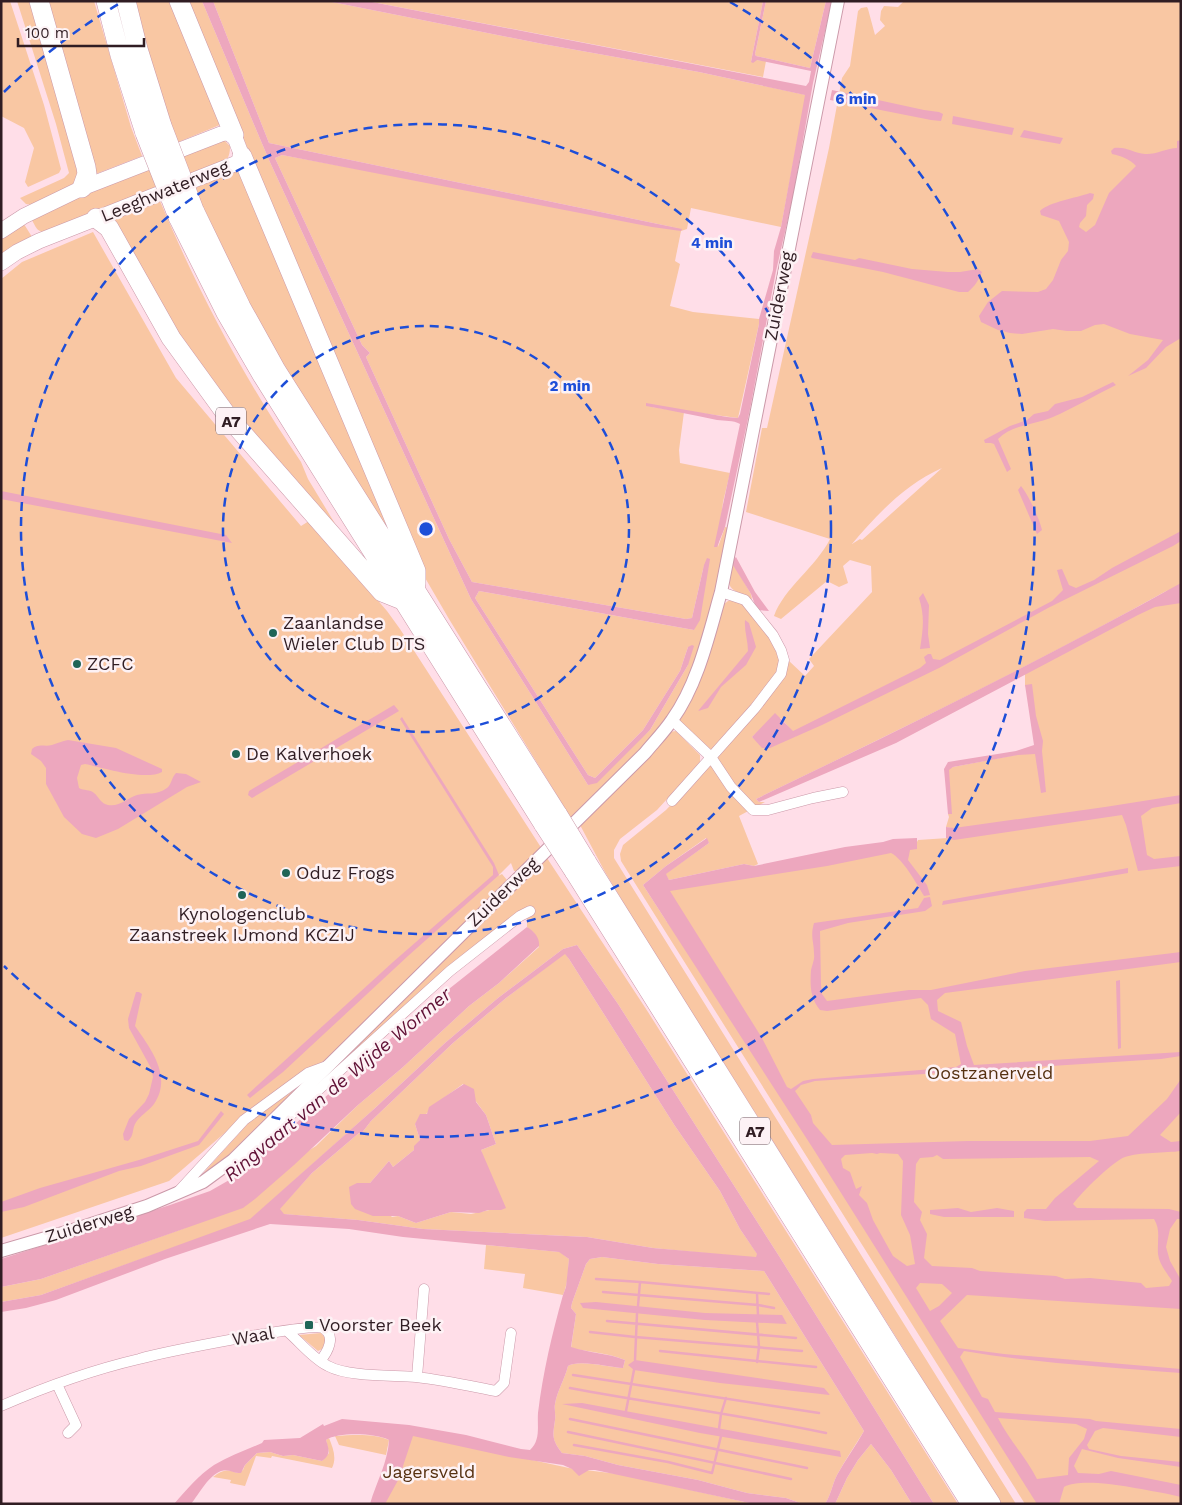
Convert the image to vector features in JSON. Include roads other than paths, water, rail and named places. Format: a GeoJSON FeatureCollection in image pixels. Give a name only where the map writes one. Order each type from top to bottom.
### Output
{"type":"FeatureCollection","features":[{"type":"Feature","properties":{"kind":"highway"},"geometry":{"type":"LineString","coordinates":[[39,1],[86,167],[87,174],[82,188]]}},
{"type":"Feature","properties":{"kind":"highway","name":"A7"},"geometry":{"type":"LineString","coordinates":[[106,1],[120,55],[154,130],[226,313],[262,375],[410,596],[580,866],[991,1504]]}},
{"type":"Feature","properties":{"kind":"highway","name":"A7"},"geometry":{"type":"LineString","coordinates":[[126,1],[138,48],[154,130]]}},
{"type":"Feature","properties":{"kind":"highway"},"geometry":{"type":"LineString","coordinates":[[179,1],[234,135]]}},
{"type":"Feature","properties":{"kind":"highway","name":"A7"},"geometry":{"type":"LineString","coordinates":[[242,156],[416,571],[410,596]]}},
{"type":"Feature","properties":{"kind":"highway","name":"A7"},"geometry":{"type":"LineString","coordinates":[[96,218],[109,228],[171,338],[229,418],[382,592],[410,596]]}},
{"type":"Feature","properties":{"kind":"highway","name":"A7"},"geometry":{"type":"LineString","coordinates":[[580,866],[971,1504]]}},
{"type":"Feature","properties":{"kind":"main road","name":"Leeghwaterweg"},"geometry":{"type":"LineString","coordinates":[[1,230],[24,216],[82,188],[226,133],[234,135],[242,156],[236,162],[39,241],[17,252],[1,263]]}},
{"type":"Feature","properties":{"kind":"street","name":"Zuiderweg"},"geometry":{"type":"LineString","coordinates":[[233,1160],[645,753],[672,720],[697,671],[721,592],[838,1]]}},
{"type":"Feature","properties":{"kind":"street"},"geometry":{"type":"LineString","coordinates":[[672,801],[755,708],[781,674],[784,660],[773,636],[745,600],[721,592]]}},
{"type":"Feature","properties":{"kind":"street"},"geometry":{"type":"LineString","coordinates":[[672,720],[711,757],[731,787],[753,810],[768,810],[843,792]]}},
{"type":"Feature","properties":{"kind":"street","name":"Zuiderweg"},"geometry":{"type":"LineString","coordinates":[[1,1250],[147,1206],[203,1182],[233,1160],[252,1150],[450,971],[520,916],[530,911]]}},
{"type":"Feature","properties":{"kind":"street","name":"Zuiderweg"},"geometry":{"type":"LineString","coordinates":[[176,1194],[244,1120],[308,1073],[330,1064]]}},
{"type":"Feature","properties":{"kind":"street"},"geometry":{"type":"LineString","coordinates":[[417,1377],[424,1289]]}},
{"type":"Feature","properties":{"kind":"street"},"geometry":{"type":"LineString","coordinates":[[288,1331],[317,1327],[323,1328],[328,1334],[330,1342],[329,1349],[320,1361]]}},
{"type":"Feature","properties":{"kind":"street","name":"Waal"},"geometry":{"type":"LineString","coordinates":[[1,1406],[56,1384],[137,1359],[190,1347],[288,1331],[320,1361],[341,1370],[417,1377],[496,1391],[504,1383],[511,1333]]}},
{"type":"Feature","properties":{"kind":"street"},"geometry":{"type":"LineString","coordinates":[[56,1384],[76,1425],[68,1433]]}},
{"type":"Feature","properties":{"kind":"waterway"},"geometry":{"type":"LineString","coordinates":[[596,1279],[769,1294]]}},
{"type":"Feature","properties":{"kind":"waterway"},"geometry":{"type":"LineString","coordinates":[[638,1306],[640,1282]]}},
{"type":"Feature","properties":{"kind":"waterway"},"geometry":{"type":"LineString","coordinates":[[603,1292],[774,1308]]}},
{"type":"Feature","properties":{"kind":"waterway"},"geometry":{"type":"LineString","coordinates":[[757,1293],[758,1315]]}},
{"type":"Feature","properties":{"kind":"waterway"},"geometry":{"type":"LineString","coordinates":[[635,1360],[637,1314]]}},
{"type":"Feature","properties":{"kind":"waterway"},"geometry":{"type":"LineString","coordinates":[[607,1321],[796,1338]]}},
{"type":"Feature","properties":{"kind":"waterway"},"geometry":{"type":"LineString","coordinates":[[757,1322],[759,1347],[757,1362]]}},
{"type":"Feature","properties":{"kind":"waterway"},"geometry":{"type":"LineString","coordinates":[[590,1332],[802,1351]]}},
{"type":"Feature","properties":{"kind":"waterway"},"geometry":{"type":"LineString","coordinates":[[660,1351],[816,1367]]}},
{"type":"Feature","properties":{"kind":"waterway"},"geometry":{"type":"LineString","coordinates":[[626,1411],[634,1370]]}},
{"type":"Feature","properties":{"kind":"waterway"},"geometry":{"type":"LineString","coordinates":[[573,1375],[819,1413]]}},
{"type":"Feature","properties":{"kind":"waterway"},"geometry":{"type":"LineString","coordinates":[[570,1388],[826,1433]]}},
{"type":"Feature","properties":{"kind":"waterway"},"geometry":{"type":"LineString","coordinates":[[719,1429],[726,1398]]}},
{"type":"Feature","properties":{"kind":"waterway"},"geometry":{"type":"LineString","coordinates":[[570,1419],[807,1468]]}},
{"type":"Feature","properties":{"kind":"waterway"},"geometry":{"type":"LineString","coordinates":[[568,1432],[791,1479]]}},
{"type":"Feature","properties":{"kind":"waterway"},"geometry":{"type":"LineString","coordinates":[[574,1445],[668,1462],[712,1473],[721,1436]]}},
{"type":"Feature","properties":{"kind":"place","name":"Zaanlandse Wieler Club DTS"},"geometry":{"type":"Point","coordinates":[273,633]}},
{"type":"Feature","properties":{"kind":"place","name":"ZCFC"},"geometry":{"type":"Point","coordinates":[77,664]}},
{"type":"Feature","properties":{"kind":"place","name":"De Kalverhoek"},"geometry":{"type":"Point","coordinates":[236,754]}},
{"type":"Feature","properties":{"kind":"place","name":"Oduz Frogs"},"geometry":{"type":"Point","coordinates":[286,873]}},
{"type":"Feature","properties":{"kind":"place","name":"Kynologenclub Zaanstreek IJmond KCZIJ"},"geometry":{"type":"Point","coordinates":[242,895]}},
{"type":"Feature","properties":{"kind":"place","name":"Voorster Beek"},"geometry":{"type":"Point","coordinates":[309,1325]}},
{"type":"Feature","properties":{"kind":"park label","name":"Oostzanerveld"},"geometry":{"type":"Point","coordinates":[990,1073]}},
{"type":"Feature","properties":{"kind":"park label","name":"Jagersveld"},"geometry":{"type":"Point","coordinates":[429,1472]}},
{"type":"Feature","properties":{"kind":"water label","name":"Ringvaart van de Wijde Wormer"},"geometry":{"type":"Point","coordinates":[337,1084]}}]}
